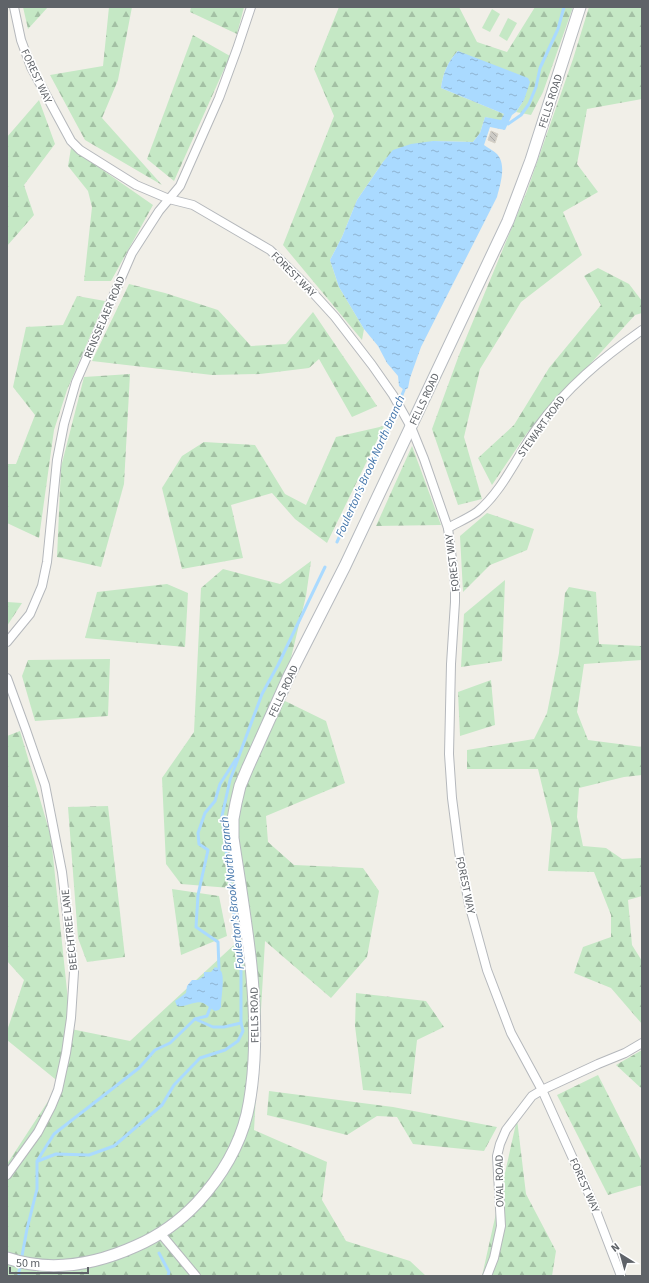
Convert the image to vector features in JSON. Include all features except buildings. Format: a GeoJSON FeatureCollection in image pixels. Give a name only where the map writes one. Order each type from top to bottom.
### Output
{"type":"FeatureCollection","features":[{"type":"Feature","properties":{"kind":"street","name":"FOREST WAY"},"geometry":{"type":"LineString","coordinates":[[14,7],[21,40],[31,67],[71,141],[80,150],[136,185],[169,199],[193,205],[270,250],[304,282],[335,317],[372,365],[393,395],[403,413],[424,459],[448,528],[456,583],[450,679],[449,754],[452,798],[459,852],[469,904],[487,970],[511,1033],[542,1090],[593,1203],[621,1276]]}},
{"type":"Feature","properties":{"kind":"street","name":"RENSSELAER ROAD"},"geometry":{"type":"LineString","coordinates":[[7,642],[30,614],[42,586],[47,562],[57,460],[64,424],[76,382],[132,253],[159,211],[180,186],[214,111],[251,7]]}},
{"type":"Feature","properties":{"kind":"street","name":"FELLS ROAD"},"geometry":{"type":"LineString","coordinates":[[11,1260],[48,1267],[71,1266],[119,1254],[161,1234],[191,1209],[220,1176],[240,1136],[251,1094],[255,1043],[252,970],[233,838],[233,819],[240,786],[289,676],[345,566],[508,221],[531,160],[580,7]]}},
{"type":"Feature","properties":{"kind":"street","name":"STEWART ROAD"},"geometry":{"type":"LineString","coordinates":[[448,528],[476,512],[492,496],[538,427],[566,392],[587,372],[642,330]]}},
{"type":"Feature","properties":{"kind":"street","name":"BEECHTREE LANE"},"geometry":{"type":"LineString","coordinates":[[7,678],[45,785],[62,872],[74,972],[71,1018],[66,1053],[58,1090],[38,1132],[7,1175]]}},
{"type":"Feature","properties":{"kind":"street","name":"OVAL ROAD"},"geometry":{"type":"LineString","coordinates":[[487,1276],[494,1258],[501,1226],[496,1156],[506,1130],[532,1096],[598,1064],[625,1053],[642,1043]]}},
{"type":"Feature","properties":{"kind":"street"},"geometry":{"type":"LineString","coordinates":[[161,1234],[196,1276]]}},
{"type":"Feature","properties":{"kind":"green space"},"geometry":{"type":"Polygon","coordinates":[[[23,7],[48,7],[28,29],[23,7]]]}},
{"type":"Feature","properties":{"kind":"green space"},"geometry":{"type":"Polygon","coordinates":[[[109,7],[132,7],[118,80],[102,118],[162,185],[85,140],[50,75],[103,66],[109,7]]]}},
{"type":"Feature","properties":{"kind":"green space"},"geometry":{"type":"Polygon","coordinates":[[[191,7],[244,7],[237,34],[190,12],[191,7]]]}},
{"type":"Feature","properties":{"kind":"green space"},"geometry":{"type":"Polygon","coordinates":[[[339,7],[459,7],[477,42],[507,52],[535,7],[573,7],[543,92],[531,115],[516,112],[524,100],[458,51],[446,68],[441,88],[504,114],[501,121],[485,117],[480,133],[473,142],[433,141],[383,162],[357,200],[342,237],[330,260],[339,287],[364,329],[362,340],[283,245],[334,116],[314,69],[339,7]]]}},
{"type":"Feature","properties":{"kind":"green space"},"geometry":{"type":"Polygon","coordinates":[[[589,7],[642,7],[642,99],[587,109],[577,164],[598,192],[563,212],[582,255],[521,302],[480,369],[464,437],[482,499],[458,505],[432,429],[459,355],[527,191],[573,59],[589,7]]]}},
{"type":"Feature","properties":{"kind":"green space"},"geometry":{"type":"Polygon","coordinates":[[[492,9],[500,14],[490,32],[482,28],[492,9]]]}},
{"type":"Feature","properties":{"kind":"green space"},"geometry":{"type":"Polygon","coordinates":[[[508,18],[517,23],[507,41],[499,36],[508,18]]]}},
{"type":"Feature","properties":{"kind":"green space"},"geometry":{"type":"Polygon","coordinates":[[[193,35],[230,56],[174,181],[147,159],[193,35]]]}},
{"type":"Feature","properties":{"kind":"green space"},"geometry":{"type":"Polygon","coordinates":[[[39,100],[55,144],[24,185],[34,215],[7,246],[7,137],[39,100]]]}},
{"type":"Feature","properties":{"kind":"green space"},"geometry":{"type":"Polygon","coordinates":[[[71,148],[153,205],[111,281],[84,281],[92,207],[88,191],[68,166],[71,148]]]}},
{"type":"Feature","properties":{"kind":"green space"},"geometry":{"type":"Polygon","coordinates":[[[598,268],[629,284],[642,301],[642,313],[635,315],[527,433],[492,485],[478,458],[514,425],[549,368],[601,305],[584,276],[598,268]]]}},
{"type":"Feature","properties":{"kind":"green space"},"geometry":{"type":"Polygon","coordinates":[[[129,284],[165,293],[218,310],[251,346],[286,344],[313,312],[377,406],[352,417],[319,359],[309,368],[260,374],[212,375],[92,361],[129,284]]]}},
{"type":"Feature","properties":{"kind":"green space"},"geometry":{"type":"Polygon","coordinates":[[[77,296],[105,301],[67,390],[54,430],[39,538],[7,523],[7,464],[16,464],[35,415],[13,387],[26,327],[63,325],[77,296]]]}},
{"type":"Feature","properties":{"kind":"green space"},"geometry":{"type":"Polygon","coordinates":[[[130,374],[124,484],[101,567],[57,557],[61,467],[84,377],[130,374]]]}},
{"type":"Feature","properties":{"kind":"green space"},"geometry":{"type":"Polygon","coordinates":[[[384,426],[327,543],[295,519],[272,493],[231,505],[243,558],[182,569],[162,488],[182,456],[204,442],[255,445],[285,494],[306,505],[336,437],[384,426]]]}},
{"type":"Feature","properties":{"kind":"green space"},"geometry":{"type":"Polygon","coordinates":[[[412,446],[441,525],[376,526],[412,446]]]}},
{"type":"Feature","properties":{"kind":"green space"},"geometry":{"type":"Polygon","coordinates":[[[487,513],[534,529],[527,550],[490,565],[463,592],[460,536],[487,513]]]}},
{"type":"Feature","properties":{"kind":"green space"},"geometry":{"type":"Polygon","coordinates":[[[311,561],[306,596],[281,699],[326,721],[345,783],[266,816],[268,842],[294,865],[363,868],[379,891],[367,957],[331,998],[265,941],[254,1130],[327,1162],[322,1200],[346,1241],[410,1261],[426,1276],[7,1276],[7,1164],[60,1083],[7,1040],[7,1031],[24,980],[7,961],[7,736],[20,731],[51,837],[71,1029],[130,1041],[248,932],[242,889],[181,884],[166,864],[162,778],[194,732],[201,588],[223,569],[280,584],[311,561]]]}},
{"type":"Feature","properties":{"kind":"green space"},"geometry":{"type":"Polygon","coordinates":[[[505,580],[502,661],[461,667],[464,614],[505,580]]]}},
{"type":"Feature","properties":{"kind":"green space"},"geometry":{"type":"Polygon","coordinates":[[[167,584],[188,593],[185,647],[85,638],[97,592],[167,584]]]}},
{"type":"Feature","properties":{"kind":"green space"},"geometry":{"type":"Polygon","coordinates":[[[569,587],[596,592],[599,644],[642,646],[642,660],[584,664],[577,712],[588,740],[642,747],[642,775],[624,777],[579,788],[577,817],[583,846],[606,848],[622,859],[642,858],[642,896],[628,900],[632,945],[642,961],[642,1024],[611,988],[574,973],[583,947],[611,937],[611,915],[594,872],[548,871],[552,827],[538,769],[467,769],[467,750],[534,739],[547,713],[559,653],[565,593],[569,587]]]}},
{"type":"Feature","properties":{"kind":"green space"},"geometry":{"type":"Polygon","coordinates":[[[7,602],[22,603],[7,626],[7,602]]]}},
{"type":"Feature","properties":{"kind":"green space"},"geometry":{"type":"Polygon","coordinates":[[[110,659],[108,716],[35,721],[22,676],[28,660],[110,659]]]}},
{"type":"Feature","properties":{"kind":"green space"},"geometry":{"type":"Polygon","coordinates":[[[491,680],[495,725],[460,736],[458,692],[491,680]]]}},
{"type":"Feature","properties":{"kind":"green space"},"geometry":{"type":"Polygon","coordinates":[[[108,806],[125,957],[87,962],[78,938],[68,807],[108,806]]]}},
{"type":"Feature","properties":{"kind":"green space"},"geometry":{"type":"Polygon","coordinates":[[[172,889],[219,896],[227,936],[181,955],[172,889]]]}},
{"type":"Feature","properties":{"kind":"green space"},"geometry":{"type":"Polygon","coordinates":[[[356,993],[426,1001],[444,1027],[417,1040],[411,1094],[363,1090],[355,1026],[356,993]]]}},
{"type":"Feature","properties":{"kind":"green space"},"geometry":{"type":"Polygon","coordinates":[[[642,1050],[642,1089],[616,1065],[642,1050]]]}},
{"type":"Feature","properties":{"kind":"green space"},"geometry":{"type":"Polygon","coordinates":[[[598,1075],[642,1162],[642,1185],[608,1195],[557,1095],[598,1075]]]}},
{"type":"Feature","properties":{"kind":"green space"},"geometry":{"type":"Polygon","coordinates":[[[269,1091],[393,1107],[497,1127],[484,1151],[413,1144],[397,1117],[377,1116],[347,1135],[267,1115],[269,1091]]]}},
{"type":"Feature","properties":{"kind":"green space"},"geometry":{"type":"Polygon","coordinates":[[[517,1119],[526,1194],[556,1251],[552,1276],[482,1276],[517,1119]]]}},
{"type":"Feature","properties":{"kind":"water"},"geometry":{"type":"Polygon","coordinates":[[[458,51],[528,78],[530,82],[524,100],[516,112],[512,115],[505,130],[490,127],[484,145],[497,154],[502,164],[502,175],[497,197],[421,347],[408,388],[404,390],[399,386],[398,376],[387,363],[378,346],[364,329],[339,287],[330,260],[342,237],[357,200],[393,150],[411,144],[433,141],[473,142],[480,133],[485,117],[501,120],[504,114],[441,88],[446,68],[458,51]]]}},
{"type":"Feature","properties":{"kind":"water"},"geometry":{"type":"Polygon","coordinates":[[[215,967],[221,971],[223,978],[221,1007],[219,1010],[215,1011],[200,1002],[177,1006],[175,1001],[186,993],[187,986],[192,980],[198,980],[204,976],[204,972],[211,972],[215,967]]]}},
{"type":"Feature","properties":{"kind":"waterway","name":"Foulerton's Brook North Branch"},"geometry":{"type":"LineString","coordinates":[[508,124],[521,115],[529,104],[536,87],[540,68],[558,29],[564,7]]}},
{"type":"Feature","properties":{"kind":"waterway","name":"Foulerton's Brook North Branch"},"geometry":{"type":"LineString","coordinates":[[337,542],[379,451],[404,390]]}},
{"type":"Feature","properties":{"kind":"waterway","name":"Foulerton's Brook North Branch"},"geometry":{"type":"LineString","coordinates":[[19,1276],[27,1229],[37,1189],[37,1161],[54,1134],[139,1068],[155,1050],[170,1043],[195,1019],[213,1027],[224,1027],[241,1023],[241,968],[222,816],[230,780],[262,694],[278,665],[325,567]]}},
{"type":"Feature","properties":{"kind":"waterway"},"geometry":{"type":"LineString","coordinates":[[219,969],[218,942],[196,927],[198,895],[208,850],[199,844],[198,833],[205,813],[215,801],[220,784],[236,759]]}},
{"type":"Feature","properties":{"kind":"waterway"},"geometry":{"type":"LineString","coordinates":[[195,1019],[207,1016],[210,1008]]}},
{"type":"Feature","properties":{"kind":"waterway","name":"Foulerton's Brook North Branch"},"geometry":{"type":"LineString","coordinates":[[38,1161],[56,1154],[89,1155],[114,1146],[162,1105],[174,1085],[200,1058],[225,1050],[238,1041],[243,1031],[241,1023]]}},
{"type":"Feature","properties":{"kind":"waterway"},"geometry":{"type":"LineString","coordinates":[[159,1253],[169,1272],[168,1276]]}}]}
